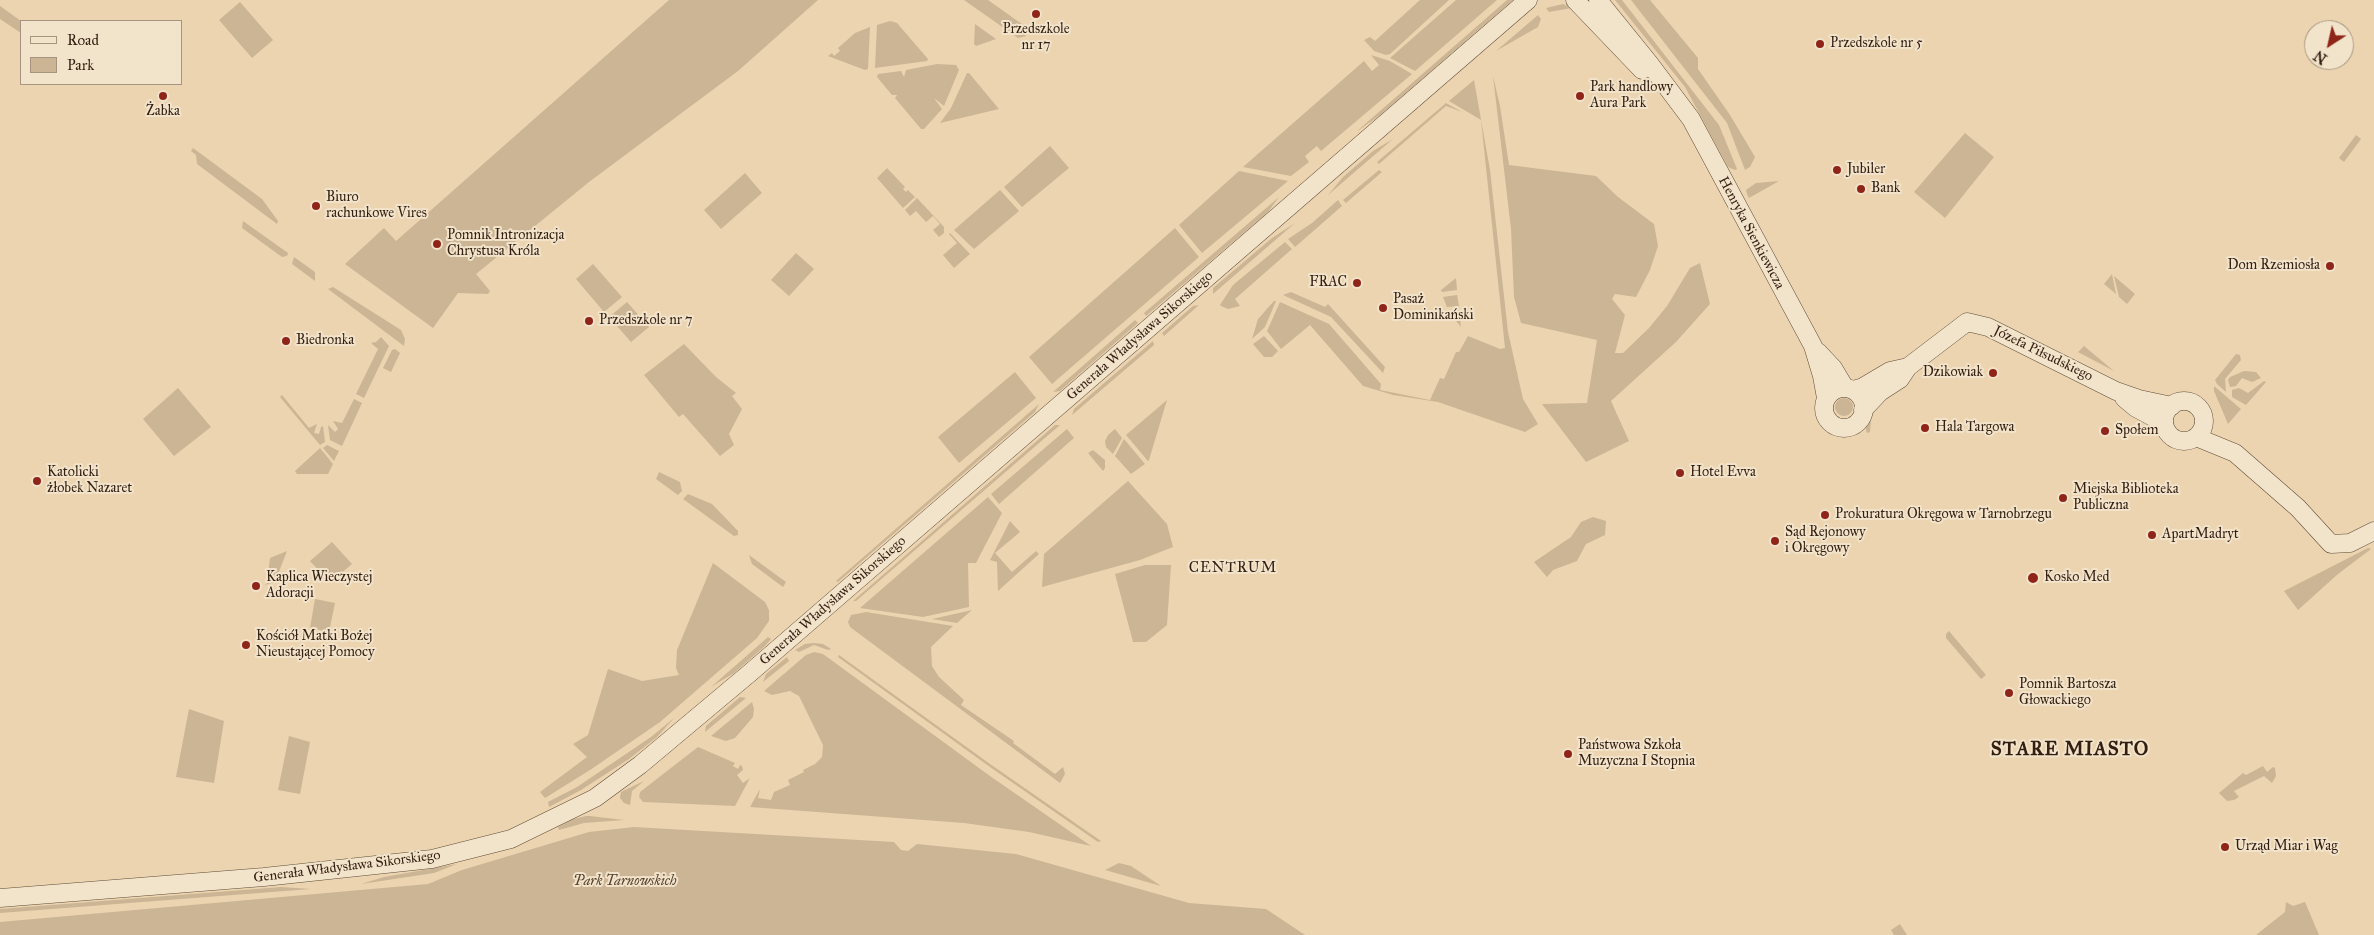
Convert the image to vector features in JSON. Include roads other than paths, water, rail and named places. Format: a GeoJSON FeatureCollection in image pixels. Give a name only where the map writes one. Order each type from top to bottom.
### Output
{"type":"FeatureCollection","features":[{"type":"Feature","properties":{"kind":"street","name":"Generała Władysława Sikorskiego"},"geometry":{"type":"LineString","coordinates":[[0,898],[274,876],[432,859],[511,839],[595,798],[640,765],[751,672],[1528,0]]}},
{"type":"Feature","properties":{"kind":"street","name":"Henryka Sienkiewicza"},"geometry":{"type":"LineString","coordinates":[[1575,0],[1691,119]]}},
{"type":"Feature","properties":{"kind":"street","name":"Henryka Sienkiewicza"},"geometry":{"type":"LineString","coordinates":[[1598,0],[1691,119],[1813,346],[1826,398]]}},
{"type":"Feature","properties":{"kind":"street","name":"Józefa Piłsudskiego"},"geometry":{"type":"LineString","coordinates":[[1908,367],[1967,322],[1988,327],[2116,392],[2139,400],[2172,406]]}},
{"type":"Feature","properties":{"kind":"street","name":"Henryka Sienkiewicza"},"geometry":{"type":"LineString","coordinates":[[1813,346],[1849,389]]}},
{"type":"Feature","properties":{"kind":"street"},"geometry":{"type":"LineString","coordinates":[[1908,367],[1900,379],[1880,392],[1864,410],[1860,420],[1855,424],[1839,426],[1827,418],[1824,407],[1826,398],[1834,390],[1863,387],[1890,371],[1908,367]]}},
{"type":"Feature","properties":{"kind":"street"},"geometry":{"type":"LineString","coordinates":[[1849,389],[1861,398],[1864,410]]}},
{"type":"Feature","properties":{"kind":"street","name":"Józefa Piłsudskiego"},"geometry":{"type":"LineString","coordinates":[[2116,392],[2136,408],[2164,423]]}},
{"type":"Feature","properties":{"kind":"street"},"geometry":{"type":"LineString","coordinates":[[2203,418],[2202,428],[2196,437],[2189,440],[2178,440],[2169,434],[2164,423],[2168,410],[2180,402],[2190,402],[2199,408],[2203,418],[2223,437],[2231,450],[2298,508],[2331,544],[2350,543],[2374,531]]}},
{"type":"Feature","properties":{"kind":"street"},"geometry":{"type":"LineString","coordinates":[[2196,437],[2231,450]]}},
{"type":"Feature","properties":{"kind":"place","name":"Przedszkole nr 17"},"geometry":{"type":"Point","coordinates":[1036,14]}},
{"type":"Feature","properties":{"kind":"place","name":"Przedszkole nr 5"},"geometry":{"type":"Point","coordinates":[1820,44]}},
{"type":"Feature","properties":{"kind":"place","name":"Żabka"},"geometry":{"type":"Point","coordinates":[163,96]}},
{"type":"Feature","properties":{"kind":"place","name":"Park handlowy Aura Park"},"geometry":{"type":"Point","coordinates":[1580,96]}},
{"type":"Feature","properties":{"kind":"place","name":"Jubiler"},"geometry":{"type":"Point","coordinates":[1837,170]}},
{"type":"Feature","properties":{"kind":"place","name":"Bank"},"geometry":{"type":"Point","coordinates":[1861,189]}},
{"type":"Feature","properties":{"kind":"place","name":"Biuro rachunkowe Vires"},"geometry":{"type":"Point","coordinates":[316,206]}},
{"type":"Feature","properties":{"kind":"place","name":"Pomnik Intronizacja Chrystusa Króla"},"geometry":{"type":"Point","coordinates":[437,244]}},
{"type":"Feature","properties":{"kind":"place","name":"Dom Rzemiosła"},"geometry":{"type":"Point","coordinates":[2330,266]}},
{"type":"Feature","properties":{"kind":"place","name":"FRAC"},"geometry":{"type":"Point","coordinates":[1357,283]}},
{"type":"Feature","properties":{"kind":"place","name":"Pasaż Dominikański"},"geometry":{"type":"Point","coordinates":[1383,308]}},
{"type":"Feature","properties":{"kind":"place","name":"Przedszkole nr 7"},"geometry":{"type":"Point","coordinates":[589,321]}},
{"type":"Feature","properties":{"kind":"place","name":"Biedronka"},"geometry":{"type":"Point","coordinates":[286,341]}},
{"type":"Feature","properties":{"kind":"place","name":"Dzikowiak"},"geometry":{"type":"Point","coordinates":[1993,373]}},
{"type":"Feature","properties":{"kind":"place","name":"Hala Targowa"},"geometry":{"type":"Point","coordinates":[1925,428]}},
{"type":"Feature","properties":{"kind":"place","name":"Społem"},"geometry":{"type":"Point","coordinates":[2105,431]}},
{"type":"Feature","properties":{"kind":"place","name":"Hotel Evva"},"geometry":{"type":"Point","coordinates":[1680,473]}},
{"type":"Feature","properties":{"kind":"place","name":"Katolicki żłobek Nazaret"},"geometry":{"type":"Point","coordinates":[37,481]}},
{"type":"Feature","properties":{"kind":"place","name":"Miejska Biblioteka Publiczna"},"geometry":{"type":"Point","coordinates":[2063,498]}},
{"type":"Feature","properties":{"kind":"place","name":"Prokuratura Okręgowa w Tarnobrzegu"},"geometry":{"type":"Point","coordinates":[1825,515]}},
{"type":"Feature","properties":{"kind":"place","name":"ApartMadryt"},"geometry":{"type":"Point","coordinates":[2152,535]}},
{"type":"Feature","properties":{"kind":"place","name":"Sąd Rejonowy i Okręgowy"},"geometry":{"type":"Point","coordinates":[1775,541]}},
{"type":"Feature","properties":{"kind":"place","name":"Kosko Med"},"geometry":{"type":"Point","coordinates":[2033,578]}},
{"type":"Feature","properties":{"kind":"place","name":"Kaplica Wieczystej Adoracji"},"geometry":{"type":"Point","coordinates":[256,586]}},
{"type":"Feature","properties":{"kind":"place","name":"Kościół Matki Bożej Nieustającej Pomocy"},"geometry":{"type":"Point","coordinates":[246,645]}},
{"type":"Feature","properties":{"kind":"place","name":"Pomnik Bartosza Głowackiego"},"geometry":{"type":"Point","coordinates":[2009,693]}},
{"type":"Feature","properties":{"kind":"place","name":"Państwowa Szkoła Muzyczna I Stopnia"},"geometry":{"type":"Point","coordinates":[1568,754]}},
{"type":"Feature","properties":{"kind":"place","name":"Urząd Miar i Wag"},"geometry":{"type":"Point","coordinates":[2225,847]}},
{"type":"Feature","properties":{"kind":"district","name":"CENTRUM"},"geometry":{"type":"Point","coordinates":[1233,568]}},
{"type":"Feature","properties":{"kind":"district","name":"STARE MIASTO"},"geometry":{"type":"Point","coordinates":[2070,750]}},
{"type":"Feature","properties":{"kind":"park label","name":"Park Tarnowskich"},"geometry":{"type":"Point","coordinates":[625,882]}}]}
